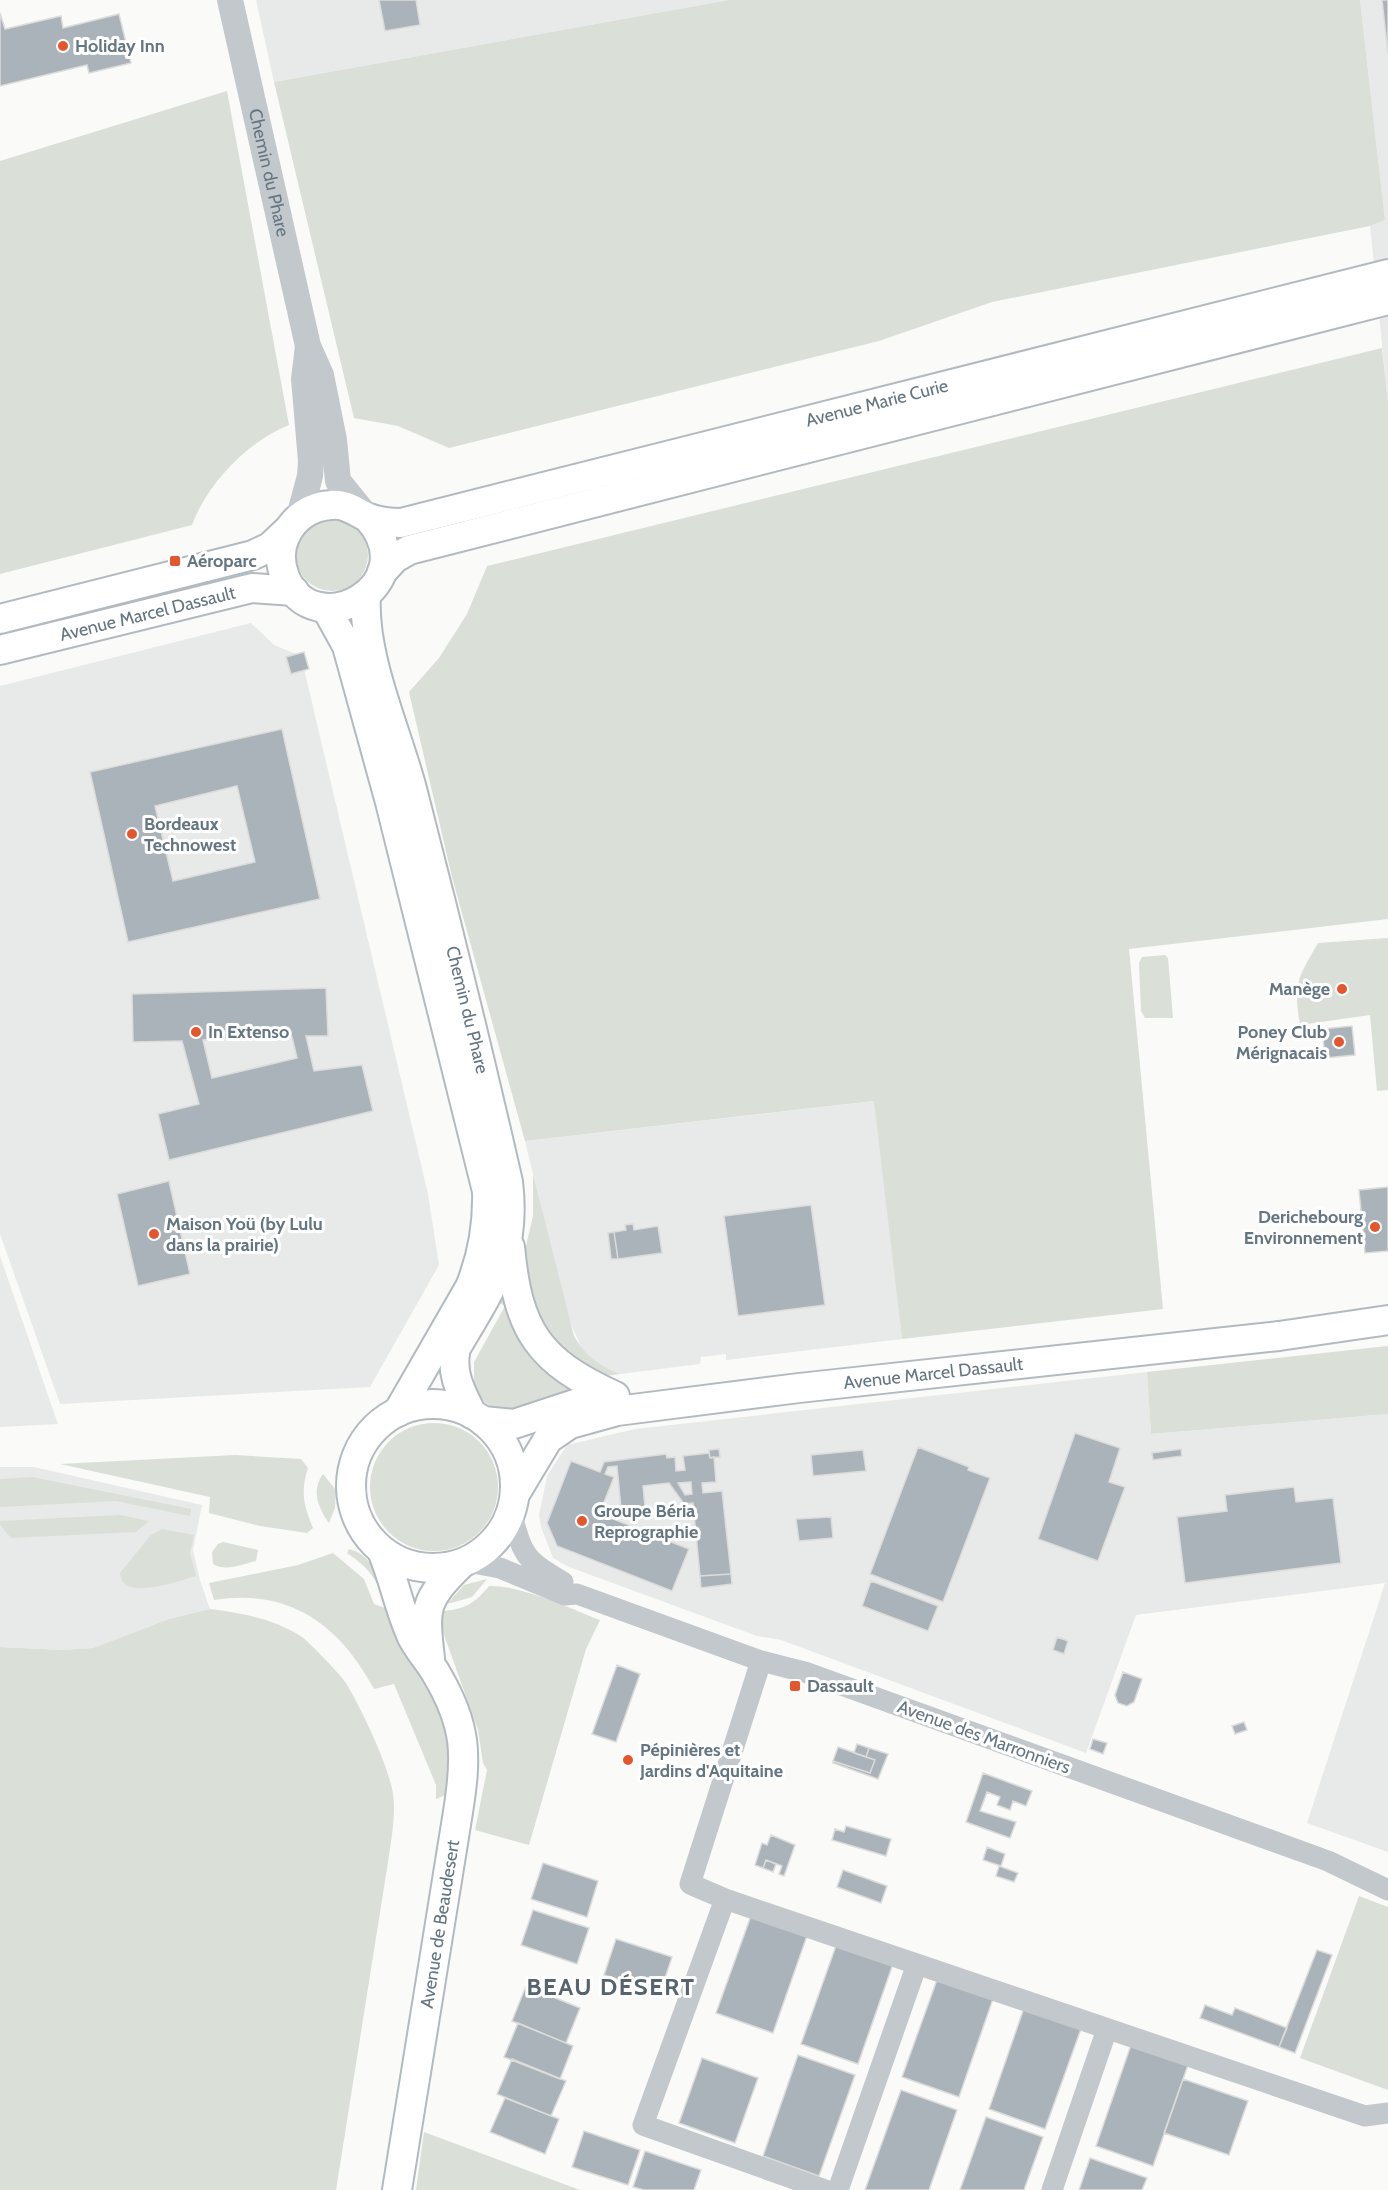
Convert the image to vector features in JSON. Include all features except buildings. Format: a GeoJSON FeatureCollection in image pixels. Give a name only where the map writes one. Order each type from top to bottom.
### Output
{"type":"FeatureCollection","features":[{"type":"Feature","properties":{"kind":"main road","name":"Avenue Marie Curie"},"geometry":{"type":"LineString","coordinates":[[368,518],[386,523],[401,523],[1388,274]]}},
{"type":"Feature","properties":{"kind":"main road","name":"Avenue Marie Curie"},"geometry":{"type":"LineString","coordinates":[[382,572],[395,558],[409,550],[1388,300]]}},
{"type":"Feature","properties":{"kind":"main road"},"geometry":{"type":"LineString","coordinates":[[334,504],[352,508],[368,518],[376,527],[384,549],[382,572],[374,588],[344,607],[326,608],[308,602],[294,591],[282,568],[282,549],[293,524],[315,507],[334,504]]}},
{"type":"Feature","properties":{"kind":"main road","name":"Avenue Marcel Dassault"},"geometry":{"type":"LineString","coordinates":[[0,620],[253,555],[270,547],[293,524]]}},
{"type":"Feature","properties":{"kind":"main road","name":"Avenue Marcel Dassault"},"geometry":{"type":"LineString","coordinates":[[0,650],[252,588],[294,591]]}},
{"type":"Feature","properties":{"kind":"main road","name":"Chemin du Phare"},"geometry":{"type":"LineString","coordinates":[[366,595],[365,615],[368,641],[411,787],[508,1182],[512,1211],[509,1239],[500,1270],[456,1348],[453,1360],[457,1383],[478,1418]]}},
{"type":"Feature","properties":{"kind":"main road","name":"Chemin du Phare"},"geometry":{"type":"LineString","coordinates":[[326,608],[346,646],[390,802],[487,1191],[486,1228],[478,1266],[470,1287],[398,1412]]}},
{"type":"Feature","properties":{"kind":"main road"},"geometry":{"type":"LineString","coordinates":[[509,1239],[515,1294],[533,1336],[551,1358],[591,1385],[615,1395]]}},
{"type":"Feature","properties":{"kind":"main road","name":"Avenue Marcel Dassault"},"geometry":{"type":"LineString","coordinates":[[513,1504],[548,1438],[570,1424],[617,1411],[1279,1327],[1388,1303]]}},
{"type":"Feature","properties":{"kind":"main road","name":"Avenue Marcel Dassault"},"geometry":{"type":"LineString","coordinates":[[478,1418],[514,1424],[564,1406],[615,1395],[1279,1327],[1388,1320]]}},
{"type":"Feature","properties":{"kind":"main road"},"geometry":{"type":"LineString","coordinates":[[430,1663],[426,1625],[429,1603],[435,1591],[464,1563],[494,1542],[513,1504],[513,1467],[502,1441],[478,1418],[454,1407],[435,1404],[416,1406],[398,1412],[376,1426],[365,1439],[354,1461],[350,1486],[355,1514],[363,1531],[382,1551],[400,1562],[420,1568],[440,1569],[464,1563]]}},
{"type":"Feature","properties":{"kind":"main road"},"geometry":{"type":"LineString","coordinates":[[382,1551],[396,1585],[398,1605],[418,1648],[430,1663]]}},
{"type":"Feature","properties":{"kind":"main road","name":"Avenue de Beaudesert"},"geometry":{"type":"LineString","coordinates":[[397,2190],[463,1779],[463,1736],[458,1719],[430,1663]]}},
{"type":"Feature","properties":{"kind":"street","name":"Chemin du Phare"},"geometry":{"type":"LineString","coordinates":[[230,0],[308,346],[321,375],[334,440],[338,481],[368,518]]}},
{"type":"Feature","properties":{"kind":"street","name":"Chemin du Phare"},"geometry":{"type":"LineString","coordinates":[[293,524],[310,476],[311,461],[304,379],[308,346]]}},
{"type":"Feature","properties":{"kind":"street","name":"Avenue des Marronniers"},"geometry":{"type":"LineString","coordinates":[[513,1504],[521,1546],[529,1561],[577,1594],[761,1661],[807,1673],[1328,1861],[1388,1890]]}},
{"type":"Feature","properties":{"kind":"street","name":"Avenue des Marronniers"},"geometry":{"type":"LineString","coordinates":[[464,1563],[500,1568],[565,1595],[577,1594]]}},
{"type":"Feature","properties":{"kind":"street"},"geometry":{"type":"LineString","coordinates":[[761,1661],[690,1884],[725,1899],[1365,2116],[1388,2113]]}},
{"type":"Feature","properties":{"kind":"street"},"geometry":{"type":"LineString","coordinates":[[725,1899],[643,2125],[825,2190]]}},
{"type":"Feature","properties":{"kind":"street"},"geometry":{"type":"LineString","coordinates":[[838,2190],[917,1964]]}},
{"type":"Feature","properties":{"kind":"street"},"geometry":{"type":"LineString","coordinates":[[1052,2190],[1107,2029]]}},
{"type":"Feature","properties":{"kind":"shaded area"},"geometry":{"type":"Polygon","coordinates":[[[256,0],[729,0],[274,82],[256,0]]]}},
{"type":"Feature","properties":{"kind":"shaded area"},"geometry":{"type":"Polygon","coordinates":[[[729,0],[1360,0],[1385,220],[1370,226],[992,302],[879,341],[449,448],[398,426],[354,418],[274,82],[729,0]]]}},
{"type":"Feature","properties":{"kind":"shaded area"},"geometry":{"type":"Polygon","coordinates":[[[1360,0],[1388,0],[1388,403],[1370,226],[1385,220],[1360,0]]]}},
{"type":"Feature","properties":{"kind":"shaded area"},"geometry":{"type":"Polygon","coordinates":[[[227,91],[289,425],[259,442],[231,466],[208,494],[192,525],[0,574],[0,161],[227,91]]]}},
{"type":"Feature","properties":{"kind":"shaded area"},"geometry":{"type":"Polygon","coordinates":[[[1382,348],[1388,403],[1388,919],[1129,949],[1163,1309],[902,1339],[874,1101],[525,1141],[452,877],[409,692],[439,658],[467,614],[487,566],[1382,348]]]}},
{"type":"Feature","properties":{"kind":"shaded area"},"geometry":{"type":"Polygon","coordinates":[[[339,519],[358,529],[366,541],[368,555],[366,569],[358,581],[346,589],[325,591],[306,581],[298,569],[296,548],[306,529],[318,521],[339,519]]]}},
{"type":"Feature","properties":{"kind":"shaded area","name":"Aéroparc"},"geometry":{"type":"Polygon","coordinates":[[[251,623],[274,645],[301,656],[428,1194],[439,1265],[370,1387],[60,1404],[0,1234],[0,686],[251,623]]]}},
{"type":"Feature","properties":{"kind":"shaded area","name":"Manège"},"geometry":{"type":"Polygon","coordinates":[[[1388,938],[1388,1090],[1377,1091],[1370,1015],[1300,1025],[1297,990],[1302,973],[1318,943],[1388,938]]]}},
{"type":"Feature","properties":{"kind":"shaded area"},"geometry":{"type":"Polygon","coordinates":[[[1165,955],[1168,958],[1173,1018],[1145,1018],[1141,1011],[1139,963],[1142,957],[1165,955]]]}},
{"type":"Feature","properties":{"kind":"shaded area"},"geometry":{"type":"Polygon","coordinates":[[[875,1101],[902,1339],[726,1360],[726,1354],[701,1357],[700,1364],[620,1374],[596,1363],[582,1349],[568,1317],[525,1141],[875,1101]]]}},
{"type":"Feature","properties":{"kind":"shaded area"},"geometry":{"type":"Polygon","coordinates":[[[533,1174],[574,1336],[583,1350],[594,1360],[620,1374],[590,1378],[550,1351],[520,1271],[533,1216],[533,1174]]]}},
{"type":"Feature","properties":{"kind":"shaded area"},"geometry":{"type":"Polygon","coordinates":[[[0,1256],[58,1424],[0,1427],[0,1256]]]}},
{"type":"Feature","properties":{"kind":"shaded area"},"geometry":{"type":"Polygon","coordinates":[[[507,1288],[573,1388],[546,1401],[518,1410],[493,1407],[481,1399],[470,1386],[474,1380],[474,1362],[505,1306],[500,1303],[507,1288]]]}},
{"type":"Feature","properties":{"kind":"shaded area"},"geometry":{"type":"Polygon","coordinates":[[[1388,1346],[1388,1414],[1151,1434],[1147,1372],[1388,1346]]]}},
{"type":"Feature","properties":{"kind":"shaded area"},"geometry":{"type":"Polygon","coordinates":[[[1147,1372],[1151,1434],[1388,1414],[1388,1852],[1307,1823],[1385,1583],[1136,1615],[1086,1753],[781,1640],[757,1636],[569,1567],[553,1558],[541,1527],[539,1515],[547,1476],[567,1445],[635,1429],[1147,1372]]]}},
{"type":"Feature","properties":{"kind":"shaded area"},"geometry":{"type":"Polygon","coordinates":[[[434,1423],[459,1428],[479,1442],[493,1462],[498,1487],[493,1512],[479,1532],[459,1546],[434,1551],[409,1546],[389,1532],[375,1512],[370,1487],[375,1462],[389,1442],[409,1428],[434,1423]]]}},
{"type":"Feature","properties":{"kind":"shaded area"},"geometry":{"type":"Polygon","coordinates":[[[235,1455],[301,1459],[308,1468],[304,1484],[304,1499],[313,1528],[307,1533],[260,1526],[209,1513],[210,1497],[60,1464],[235,1455]]]}},
{"type":"Feature","properties":{"kind":"shaded area"},"geometry":{"type":"Polygon","coordinates":[[[0,1467],[34,1467],[202,1505],[193,1550],[210,1609],[169,1619],[93,1648],[61,1650],[0,1647],[0,1467]]]}},
{"type":"Feature","properties":{"kind":"shaded area"},"geometry":{"type":"Polygon","coordinates":[[[323,1474],[336,1490],[335,1508],[329,1523],[317,1499],[317,1486],[323,1474]]]}},
{"type":"Feature","properties":{"kind":"shaded area"},"geometry":{"type":"Polygon","coordinates":[[[32,1477],[191,1509],[190,1516],[116,1501],[0,1507],[0,1479],[32,1477]]]}},
{"type":"Feature","properties":{"kind":"shaded area"},"geometry":{"type":"Polygon","coordinates":[[[120,1515],[149,1521],[136,1532],[11,1538],[0,1525],[0,1521],[120,1515]]]}},
{"type":"Feature","properties":{"kind":"shaded area"},"geometry":{"type":"Polygon","coordinates":[[[162,1529],[194,1535],[190,1553],[196,1576],[166,1585],[130,1587],[123,1582],[120,1573],[151,1535],[162,1529]]]}},
{"type":"Feature","properties":{"kind":"shaded area"},"geometry":{"type":"Polygon","coordinates":[[[223,1542],[258,1550],[256,1561],[228,1567],[213,1564],[212,1552],[218,1544],[223,1542]]]}},
{"type":"Feature","properties":{"kind":"shaded area"},"geometry":{"type":"Polygon","coordinates":[[[349,1549],[364,1556],[369,1562],[376,1574],[383,1597],[369,1572],[347,1553],[349,1549]]]}},
{"type":"Feature","properties":{"kind":"shaded area"},"geometry":{"type":"Polygon","coordinates":[[[333,1553],[364,1579],[374,1604],[393,1611],[407,1653],[445,1722],[451,1741],[453,1792],[436,1799],[436,1785],[394,1684],[374,1689],[345,1646],[328,1629],[288,1606],[266,1600],[241,1598],[214,1600],[209,1583],[298,1565],[333,1553]]]}},
{"type":"Feature","properties":{"kind":"shaded area"},"geometry":{"type":"Polygon","coordinates":[[[487,1579],[472,1597],[447,1604],[464,1585],[487,1579]]]}},
{"type":"Feature","properties":{"kind":"shaded area"},"geometry":{"type":"Polygon","coordinates":[[[489,1586],[530,1593],[600,1620],[586,1649],[529,1845],[475,1830],[487,1770],[483,1763],[478,1730],[443,1632],[444,1611],[470,1604],[489,1586]]]}},
{"type":"Feature","properties":{"kind":"shaded area"},"geometry":{"type":"Polygon","coordinates":[[[210,1609],[269,1621],[291,1631],[302,1637],[332,1666],[346,1683],[374,1737],[393,1794],[392,1837],[336,2190],[0,2190],[0,1647],[61,1650],[93,1648],[169,1619],[210,1609]]]}},
{"type":"Feature","properties":{"kind":"shaded area"},"geometry":{"type":"Polygon","coordinates":[[[1359,1896],[1388,1907],[1388,2090],[1300,2058],[1359,1896]]]}},
{"type":"Feature","properties":{"kind":"shaded area"},"geometry":{"type":"Polygon","coordinates":[[[424,2132],[580,2190],[416,2190],[424,2132]]]}},
{"type":"Feature","properties":{"kind":"place","name":"Holiday Inn"},"geometry":{"type":"Point","coordinates":[63,46]}},
{"type":"Feature","properties":{"kind":"place","name":"Aéroparc"},"geometry":{"type":"Point","coordinates":[175,561]}},
{"type":"Feature","properties":{"kind":"place","name":"Bordeaux Technowest"},"geometry":{"type":"Point","coordinates":[132,834]}},
{"type":"Feature","properties":{"kind":"place","name":"Manège"},"geometry":{"type":"Point","coordinates":[1342,989]}},
{"type":"Feature","properties":{"kind":"place","name":"In Extenso"},"geometry":{"type":"Point","coordinates":[196,1032]}},
{"type":"Feature","properties":{"kind":"place","name":"Poney Club Mérignacais"},"geometry":{"type":"Point","coordinates":[1339,1042]}},
{"type":"Feature","properties":{"kind":"place","name":"Derichebourg Environnement"},"geometry":{"type":"Point","coordinates":[1375,1227]}},
{"type":"Feature","properties":{"kind":"place","name":"Maison Yoü (by Lulu dans la prairie)"},"geometry":{"type":"Point","coordinates":[154,1234]}},
{"type":"Feature","properties":{"kind":"place","name":"Groupe Béria Reprographie"},"geometry":{"type":"Point","coordinates":[582,1521]}},
{"type":"Feature","properties":{"kind":"place","name":"Dassault"},"geometry":{"type":"Point","coordinates":[795,1686]}},
{"type":"Feature","properties":{"kind":"place","name":"Pépinières et Jardins d'Aquitaine"},"geometry":{"type":"Point","coordinates":[628,1760]}},
{"type":"Feature","properties":{"kind":"district","name":"BEAU DÉSERT"},"geometry":{"type":"Point","coordinates":[611,1986]}}]}
